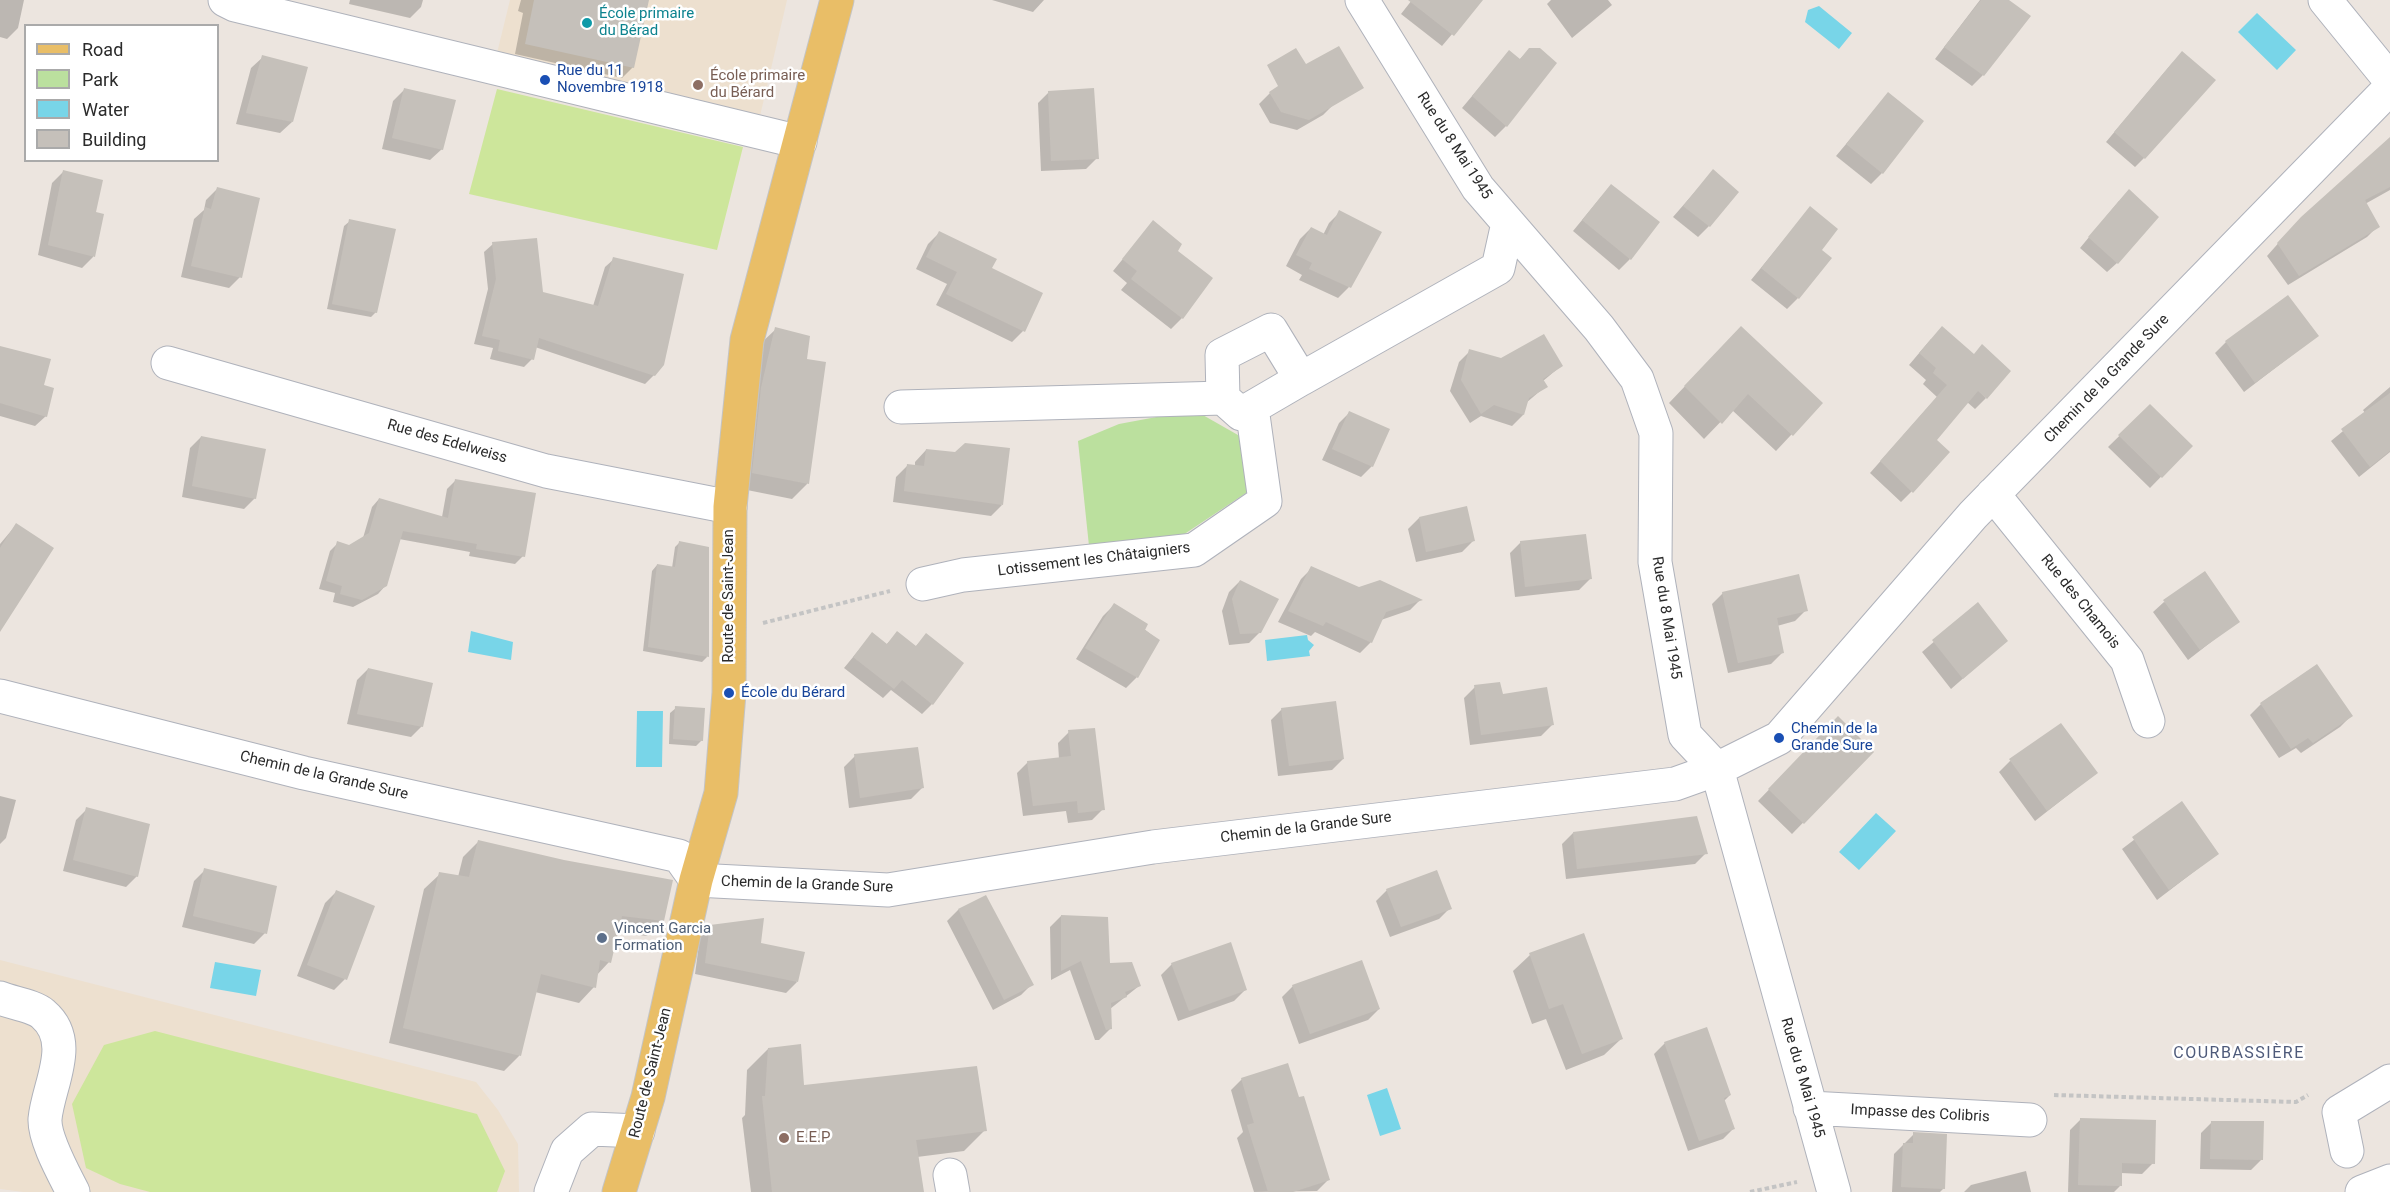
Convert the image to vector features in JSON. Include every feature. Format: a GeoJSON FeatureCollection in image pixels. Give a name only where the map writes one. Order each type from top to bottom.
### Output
{"type":"FeatureCollection","features":[{"type":"Feature","properties":{"kind":"main road","name":"Route de Saint-Jean"},"geometry":{"type":"LineString","coordinates":[[619,1192],[648,1097],[696,880],[721,793],[729,693],[730,507],[747,340],[837,0]]}},
{"type":"Feature","properties":{"kind":"street"},"geometry":{"type":"LineString","coordinates":[[225,0],[235,5],[800,142]]}},
{"type":"Feature","properties":{"kind":"street","name":"Rue du 8 Mai 1945"},"geometry":{"type":"LineString","coordinates":[[1362,0],[1478,188],[1599,328],[1637,379],[1656,433],[1655,562],[1685,735],[1717,769],[1810,1108],[1829,1187]]}},
{"type":"Feature","properties":{"kind":"street"},"geometry":{"type":"LineString","coordinates":[[2325,0],[2390,80]]}},
{"type":"Feature","properties":{"kind":"street","name":"Chemin de la Grande Sure"},"geometry":{"type":"LineString","coordinates":[[0,696],[303,773],[679,856],[696,880],[888,890],[1153,847],[1670,785],[1717,769],[1779,738],[1993,494],[2390,88]]}},
{"type":"Feature","properties":{"kind":"street"},"geometry":{"type":"LineString","coordinates":[[1498,267],[1508,223]]}},
{"type":"Feature","properties":{"kind":"street"},"geometry":{"type":"LineString","coordinates":[[901,407],[1237,403],[1301,379],[1498,267],[1553,275]]}},
{"type":"Feature","properties":{"kind":"street","name":"Lotissement les Châtaigniers"},"geometry":{"type":"LineString","coordinates":[[923,584],[963,575],[1194,550],[1265,501],[1222,355],[1271,330],[1301,379]]}},
{"type":"Feature","properties":{"kind":"street","name":"Rue des Edelweiss"},"geometry":{"type":"LineString","coordinates":[[168,363],[546,471],[730,507]]}},
{"type":"Feature","properties":{"kind":"street","name":"Rue des Chamois"},"geometry":{"type":"LineString","coordinates":[[1993,494],[2127,660],[2148,721]]}},
{"type":"Feature","properties":{"kind":"street"},"geometry":{"type":"LineString","coordinates":[[0,999],[43,1013],[59,1036],[58,1065],[45,1121],[57,1160],[73,1192]]}},
{"type":"Feature","properties":{"kind":"street"},"geometry":{"type":"LineString","coordinates":[[2347,1151],[2339,1112],[2390,1081]]}},
{"type":"Feature","properties":{"kind":"street","name":"Impasse des Colibris"},"geometry":{"type":"LineString","coordinates":[[1810,1108],[2040,1107]]}},
{"type":"Feature","properties":{"kind":"street"},"geometry":{"type":"LineString","coordinates":[[550,1192],[567,1151],[592,1129],[638,1131]]}},
{"type":"Feature","properties":{"kind":"street"},"geometry":{"type":"LineString","coordinates":[[2362,1192],[2390,1181]]}},
{"type":"Feature","properties":{"kind":"path"},"geometry":{"type":"LineString","coordinates":[[729,633],[843,601],[923,584]]}},
{"type":"Feature","properties":{"kind":"path"},"geometry":{"type":"LineString","coordinates":[[2040,1107],[2296,1102],[2315,1091]]}},
{"type":"Feature","properties":{"kind":"path"},"geometry":{"type":"LineString","coordinates":[[1750,1192],[1829,1187]]}},
{"type":"Feature","properties":{"kind":"shaded area","name":"École primaire du Bérard"},"geometry":{"type":"Polygon","coordinates":[[[510,0],[787,0],[760,116],[497,53],[510,0]]]}},
{"type":"Feature","properties":{"kind":"shaded area"},"geometry":{"type":"Polygon","coordinates":[[[0,960],[476,1082],[498,1110],[518,1144],[519,1192],[24,1192],[0,1189],[0,960]]]}},
{"type":"Feature","properties":{"kind":"green space"},"geometry":{"type":"Polygon","coordinates":[[[497,89],[743,147],[717,250],[469,194],[497,89]]]}},
{"type":"Feature","properties":{"kind":"green space"},"geometry":{"type":"Polygon","coordinates":[[[1194,410],[1245,439],[1249,491],[1180,537],[1089,546],[1078,441],[1119,424],[1194,410]]]}},
{"type":"Feature","properties":{"kind":"green space"},"geometry":{"type":"Polygon","coordinates":[[[155,1031],[477,1114],[505,1171],[497,1192],[150,1192],[120,1184],[86,1168],[72,1104],[104,1045],[155,1031]]]}},
{"type":"Feature","properties":{"kind":"water"},"geometry":{"type":"Polygon","coordinates":[[[1819,6],[1852,33],[1839,49],[1805,22],[1808,10],[1819,6]]]}},
{"type":"Feature","properties":{"kind":"water"},"geometry":{"type":"Polygon","coordinates":[[[2257,13],[2296,50],[2277,70],[2238,32],[2257,13]]]}},
{"type":"Feature","properties":{"kind":"water"},"geometry":{"type":"Polygon","coordinates":[[[471,631],[513,642],[511,660],[468,652],[471,631]]]}},
{"type":"Feature","properties":{"kind":"water"},"geometry":{"type":"Polygon","coordinates":[[[1307,635],[1308,640],[1314,645],[1309,651],[1310,656],[1267,661],[1265,640],[1307,635]]]}},
{"type":"Feature","properties":{"kind":"water"},"geometry":{"type":"Polygon","coordinates":[[[637,711],[663,711],[662,767],[636,767],[637,711]]]}},
{"type":"Feature","properties":{"kind":"water"},"geometry":{"type":"Polygon","coordinates":[[[1876,813],[1896,831],[1859,870],[1839,852],[1876,813]]]}},
{"type":"Feature","properties":{"kind":"water"},"geometry":{"type":"Polygon","coordinates":[[[215,962],[261,970],[256,996],[210,988],[215,962]]]}},
{"type":"Feature","properties":{"kind":"water"},"geometry":{"type":"Polygon","coordinates":[[[1387,1088],[1401,1129],[1380,1136],[1367,1095],[1387,1088]]]}},
{"type":"Feature","properties":{"kind":"building","name":"École primaire du Bérad"},"geometry":{"type":"Polygon","coordinates":[[[534,0],[649,0],[634,68],[525,44],[534,0]]]}},
{"type":"Feature","properties":{"kind":"building"},"geometry":{"type":"Polygon","coordinates":[[[1408,0],[1483,0],[1454,36],[1408,0]]]}},
{"type":"Feature","properties":{"kind":"building"},"geometry":{"type":"Polygon","coordinates":[[[1981,0],[2009,0],[2031,16],[1984,76],[1944,47],[1981,0]]]}},
{"type":"Feature","properties":{"kind":"building"},"geometry":{"type":"Polygon","coordinates":[[[1339,46],[1364,88],[1309,120],[1281,112],[1269,92],[1278,86],[1267,65],[1296,48],[1306,64],[1339,46]]]}},
{"type":"Feature","properties":{"kind":"building"},"geometry":{"type":"Polygon","coordinates":[[[1529,48],[1540,48],[1557,63],[1507,127],[1472,96],[1509,50],[1520,59],[1529,48]]]}},
{"type":"Feature","properties":{"kind":"building"},"geometry":{"type":"Polygon","coordinates":[[[2182,51],[2216,80],[2145,159],[2114,132],[2182,51]]]}},
{"type":"Feature","properties":{"kind":"building"},"geometry":{"type":"Polygon","coordinates":[[[262,55],[308,67],[293,122],[246,113],[262,55]]]}},
{"type":"Feature","properties":{"kind":"building"},"geometry":{"type":"Polygon","coordinates":[[[404,88],[456,100],[443,150],[392,138],[404,88]]]}},
{"type":"Feature","properties":{"kind":"building"},"geometry":{"type":"Polygon","coordinates":[[[1094,88],[1099,159],[1051,161],[1048,91],[1094,88]]]}},
{"type":"Feature","properties":{"kind":"building"},"geometry":{"type":"Polygon","coordinates":[[[1888,92],[1924,121],[1883,174],[1846,144],[1888,92]]]}},
{"type":"Feature","properties":{"kind":"building"},"geometry":{"type":"Polygon","coordinates":[[[2390,137],[2390,187],[2365,200],[2380,227],[2299,276],[2277,243],[2301,217],[2390,137]]]}},
{"type":"Feature","properties":{"kind":"building"},"geometry":{"type":"Polygon","coordinates":[[[1713,169],[1739,192],[1710,227],[1683,206],[1713,169]]]}},
{"type":"Feature","properties":{"kind":"building"},"geometry":{"type":"Polygon","coordinates":[[[63,170],[103,180],[96,212],[104,214],[95,257],[48,245],[63,170]]]}},
{"type":"Feature","properties":{"kind":"building"},"geometry":{"type":"Polygon","coordinates":[[[1611,184],[1660,222],[1631,260],[1582,220],[1611,184]]]}},
{"type":"Feature","properties":{"kind":"building"},"geometry":{"type":"Polygon","coordinates":[[[217,187],[260,198],[242,278],[191,266],[205,207],[211,209],[217,187]]]}},
{"type":"Feature","properties":{"kind":"building"},"geometry":{"type":"Polygon","coordinates":[[[2129,189],[2159,217],[2118,264],[2088,237],[2129,189]]]}},
{"type":"Feature","properties":{"kind":"building"},"geometry":{"type":"Polygon","coordinates":[[[1810,206],[1838,229],[1822,250],[1832,258],[1799,299],[1761,268],[1810,206]]]}},
{"type":"Feature","properties":{"kind":"building"},"geometry":{"type":"Polygon","coordinates":[[[1339,210],[1382,232],[1351,288],[1309,269],[1312,263],[1296,255],[1311,227],[1327,235],[1339,210]]]}},
{"type":"Feature","properties":{"kind":"building"},"geometry":{"type":"Polygon","coordinates":[[[349,219],[396,229],[377,313],[332,304],[349,219]]]}},
{"type":"Feature","properties":{"kind":"building"},"geometry":{"type":"Polygon","coordinates":[[[1153,220],[1182,244],[1178,251],[1213,278],[1183,319],[1131,279],[1137,271],[1122,259],[1153,220]]]}},
{"type":"Feature","properties":{"kind":"building"},"geometry":{"type":"Polygon","coordinates":[[[939,231],[997,259],[992,268],[1043,293],[1025,332],[946,294],[957,272],[926,257],[939,231]]]}},
{"type":"Feature","properties":{"kind":"building"},"geometry":{"type":"Polygon","coordinates":[[[537,238],[543,292],[598,306],[613,257],[684,274],[664,365],[655,376],[539,338],[534,360],[498,351],[500,340],[482,336],[496,279],[492,242],[537,238]]]}},
{"type":"Feature","properties":{"kind":"building"},"geometry":{"type":"Polygon","coordinates":[[[2288,295],[2319,336],[2255,383],[2225,341],[2288,295]]]}},
{"type":"Feature","properties":{"kind":"building"},"geometry":{"type":"Polygon","coordinates":[[[1741,326],[1823,403],[1793,436],[1748,394],[1722,424],[1684,386],[1741,326]]]}},
{"type":"Feature","properties":{"kind":"building"},"geometry":{"type":"Polygon","coordinates":[[[1942,326],[1974,354],[1982,344],[2011,371],[1987,399],[1978,391],[1937,440],[1950,452],[1913,493],[1880,461],[1947,385],[1933,373],[1936,368],[1919,353],[1942,326]]]}},
{"type":"Feature","properties":{"kind":"building"},"geometry":{"type":"Polygon","coordinates":[[[775,327],[810,336],[807,359],[826,362],[809,484],[752,473],[761,388],[775,327]]]}},
{"type":"Feature","properties":{"kind":"building"},"geometry":{"type":"Polygon","coordinates":[[[1544,334],[1563,366],[1543,379],[1548,387],[1529,398],[1524,415],[1494,405],[1481,414],[1461,380],[1469,349],[1501,358],[1544,334]]]}},
{"type":"Feature","properties":{"kind":"building"},"geometry":{"type":"Polygon","coordinates":[[[0,346],[51,359],[44,385],[54,388],[47,417],[0,403],[0,346]]]}},
{"type":"Feature","properties":{"kind":"building"},"geometry":{"type":"Polygon","coordinates":[[[2390,393],[2390,451],[2370,467],[2341,429],[2390,393]]]}},
{"type":"Feature","properties":{"kind":"building"},"geometry":{"type":"Polygon","coordinates":[[[2150,404],[2193,446],[2162,478],[2118,435],[2150,404]]]}},
{"type":"Feature","properties":{"kind":"building"},"geometry":{"type":"Polygon","coordinates":[[[1349,411],[1390,429],[1373,467],[1332,449],[1349,411]]]}},
{"type":"Feature","properties":{"kind":"building"},"geometry":{"type":"Polygon","coordinates":[[[201,436],[266,449],[256,499],[192,486],[201,436]]]}},
{"type":"Feature","properties":{"kind":"building"},"geometry":{"type":"Polygon","coordinates":[[[965,443],[1010,448],[1003,505],[904,491],[907,464],[924,466],[926,449],[955,452],[965,443]]]}},
{"type":"Feature","properties":{"kind":"building"},"geometry":{"type":"Polygon","coordinates":[[[455,479],[536,493],[525,557],[476,549],[477,544],[403,531],[387,586],[362,600],[340,594],[342,586],[326,581],[337,541],[349,545],[369,533],[379,498],[448,518],[455,479]]]}},
{"type":"Feature","properties":{"kind":"building"},"geometry":{"type":"Polygon","coordinates":[[[1467,506],[1475,541],[1426,552],[1419,517],[1467,506]]]}},
{"type":"Feature","properties":{"kind":"building"},"geometry":{"type":"Polygon","coordinates":[[[16,523],[54,548],[0,632],[0,548],[16,523]]]}},
{"type":"Feature","properties":{"kind":"building"},"geometry":{"type":"Polygon","coordinates":[[[1586,534],[1592,579],[1525,587],[1520,541],[1586,534]]]}},
{"type":"Feature","properties":{"kind":"building"},"geometry":{"type":"Polygon","coordinates":[[[679,541],[709,547],[709,657],[648,647],[657,564],[675,567],[679,541]]]}},
{"type":"Feature","properties":{"kind":"building"},"geometry":{"type":"Polygon","coordinates":[[[1311,566],[1359,587],[1380,580],[1423,600],[1386,612],[1372,643],[1326,622],[1323,626],[1288,611],[1311,566]]]}},
{"type":"Feature","properties":{"kind":"building"},"geometry":{"type":"Polygon","coordinates":[[[2205,571],[2240,622],[2200,650],[2163,600],[2205,571]]]}},
{"type":"Feature","properties":{"kind":"building"},"geometry":{"type":"Polygon","coordinates":[[[1799,574],[1808,611],[1777,618],[1784,653],[1738,663],[1722,592],[1799,574]]]}},
{"type":"Feature","properties":{"kind":"building"},"geometry":{"type":"Polygon","coordinates":[[[1240,580],[1279,599],[1261,633],[1240,634],[1232,599],[1240,580]]]}},
{"type":"Feature","properties":{"kind":"building"},"geometry":{"type":"Polygon","coordinates":[[[1978,602],[2008,641],[1963,679],[1932,640],[1978,602]]]}},
{"type":"Feature","properties":{"kind":"building"},"geometry":{"type":"Polygon","coordinates":[[[1114,603],[1148,624],[1145,630],[1160,640],[1138,678],[1085,648],[1114,603]]]}},
{"type":"Feature","properties":{"kind":"building"},"geometry":{"type":"Polygon","coordinates":[[[897,631],[916,646],[926,633],[964,663],[933,705],[902,680],[894,689],[853,657],[872,632],[887,644],[897,631]]]}},
{"type":"Feature","properties":{"kind":"building"},"geometry":{"type":"Polygon","coordinates":[[[2317,664],[2353,716],[2313,743],[2308,738],[2291,749],[2260,703],[2317,664]]]}},
{"type":"Feature","properties":{"kind":"building"},"geometry":{"type":"Polygon","coordinates":[[[368,668],[433,683],[423,727],[357,714],[368,668]]]}},
{"type":"Feature","properties":{"kind":"building"},"geometry":{"type":"Polygon","coordinates":[[[1500,682],[1503,694],[1547,687],[1554,725],[1481,735],[1474,685],[1500,682]]]}},
{"type":"Feature","properties":{"kind":"building"},"geometry":{"type":"Polygon","coordinates":[[[1336,701],[1344,759],[1289,766],[1281,708],[1336,701]]]}},
{"type":"Feature","properties":{"kind":"building"},"geometry":{"type":"Polygon","coordinates":[[[675,706],[705,708],[703,741],[673,739],[675,706]]]}},
{"type":"Feature","properties":{"kind":"building"},"geometry":{"type":"Polygon","coordinates":[[[1838,716],[1874,752],[1804,824],[1768,789],[1838,716]]]}},
{"type":"Feature","properties":{"kind":"building"},"geometry":{"type":"Polygon","coordinates":[[[2061,723],[2098,773],[2047,811],[2009,759],[2061,723]]]}},
{"type":"Feature","properties":{"kind":"building"},"geometry":{"type":"Polygon","coordinates":[[[1095,728],[1105,810],[1078,813],[1077,801],[1033,806],[1027,761],[1071,756],[1068,730],[1095,728]]]}},
{"type":"Feature","properties":{"kind":"building"},"geometry":{"type":"Polygon","coordinates":[[[918,747],[924,788],[860,798],[854,754],[918,747]]]}},
{"type":"Feature","properties":{"kind":"building"},"geometry":{"type":"Polygon","coordinates":[[[2182,801],[2219,854],[2169,890],[2132,837],[2182,801]]]}},
{"type":"Feature","properties":{"kind":"building"},"geometry":{"type":"Polygon","coordinates":[[[86,807],[150,824],[138,877],[73,860],[86,807]]]}},
{"type":"Feature","properties":{"kind":"building"},"geometry":{"type":"Polygon","coordinates":[[[1697,816],[1708,854],[1577,869],[1573,832],[1697,816]]]}},
{"type":"Feature","properties":{"kind":"building"},"geometry":{"type":"Polygon","coordinates":[[[478,840],[564,860],[673,880],[664,921],[622,916],[611,963],[600,960],[596,988],[541,974],[521,1056],[403,1028],[439,872],[469,877],[478,840]]]}},
{"type":"Feature","properties":{"kind":"building"},"geometry":{"type":"Polygon","coordinates":[[[204,868],[277,886],[267,934],[193,916],[204,868]]]}},
{"type":"Feature","properties":{"kind":"building"},"geometry":{"type":"Polygon","coordinates":[[[1437,870],[1452,909],[1401,927],[1386,889],[1437,870]]]}},
{"type":"Feature","properties":{"kind":"building"},"geometry":{"type":"Polygon","coordinates":[[[336,890],[375,906],[347,980],[307,965],[336,890]]]}},
{"type":"Feature","properties":{"kind":"building"},"geometry":{"type":"Polygon","coordinates":[[[986,895],[1034,985],[1004,1000],[958,909],[986,895]]]}},
{"type":"Feature","properties":{"kind":"building"},"geometry":{"type":"Polygon","coordinates":[[[1061,915],[1108,917],[1110,963],[1132,962],[1141,986],[1125,992],[1127,997],[1111,1003],[1112,1029],[1106,1030],[1081,961],[1061,971],[1061,915]]]}},
{"type":"Feature","properties":{"kind":"building"},"geometry":{"type":"Polygon","coordinates":[[[764,918],[761,943],[805,952],[798,982],[705,963],[710,925],[764,918]]]}},
{"type":"Feature","properties":{"kind":"building"},"geometry":{"type":"Polygon","coordinates":[[[1584,933],[1623,1039],[1582,1054],[1563,1004],[1549,1009],[1529,953],[1584,933]]]}},
{"type":"Feature","properties":{"kind":"building"},"geometry":{"type":"Polygon","coordinates":[[[1231,942],[1247,990],[1189,1011],[1171,963],[1231,942]]]}},
{"type":"Feature","properties":{"kind":"building"},"geometry":{"type":"Polygon","coordinates":[[[1362,960],[1380,1009],[1310,1034],[1292,985],[1362,960]]]}},
{"type":"Feature","properties":{"kind":"building"},"geometry":{"type":"Polygon","coordinates":[[[1707,1027],[1731,1095],[1724,1098],[1735,1129],[1699,1141],[1664,1042],[1707,1027]]]}},
{"type":"Feature","properties":{"kind":"building"},"geometry":{"type":"Polygon","coordinates":[[[801,1044],[804,1085],[977,1066],[987,1131],[916,1140],[924,1192],[772,1192],[762,1096],[765,1096],[768,1048],[801,1044]]]}},
{"type":"Feature","properties":{"kind":"building"},"geometry":{"type":"Polygon","coordinates":[[[1288,1063],[1299,1097],[1304,1096],[1330,1180],[1293,1192],[1268,1192],[1247,1125],[1254,1123],[1241,1078],[1288,1063]]]}},
{"type":"Feature","properties":{"kind":"building"},"geometry":{"type":"Polygon","coordinates":[[[2080,1118],[2156,1120],[2155,1164],[2122,1163],[2122,1186],[2078,1185],[2080,1118]]]}},
{"type":"Feature","properties":{"kind":"building"},"geometry":{"type":"Polygon","coordinates":[[[2211,1121],[2264,1121],[2263,1160],[2210,1159],[2211,1121]]]}},
{"type":"Feature","properties":{"kind":"building"},"geometry":{"type":"Polygon","coordinates":[[[1913,1132],[1947,1134],[1945,1189],[1901,1187],[1903,1143],[1913,1143],[1913,1132]]]}},
{"type":"Feature","properties":{"kind":"place","name":"École primaire du Bérad"},"geometry":{"type":"Point","coordinates":[587,23]}},
{"type":"Feature","properties":{"kind":"place","name":"Rue du 11 Novembre 1918"},"geometry":{"type":"Point","coordinates":[545,80]}},
{"type":"Feature","properties":{"kind":"place","name":"École primaire du Bérard"},"geometry":{"type":"Point","coordinates":[698,85]}},
{"type":"Feature","properties":{"kind":"place","name":"École du Bérard"},"geometry":{"type":"Point","coordinates":[729,693]}},
{"type":"Feature","properties":{"kind":"place","name":"Chemin de la Grande Sure"},"geometry":{"type":"Point","coordinates":[1779,738]}},
{"type":"Feature","properties":{"kind":"place","name":"Vincent Garcia Formation"},"geometry":{"type":"Point","coordinates":[602,938]}},
{"type":"Feature","properties":{"kind":"place","name":"E.E.P"},"geometry":{"type":"Point","coordinates":[784,1138]}},
{"type":"Feature","properties":{"kind":"district","name":"COURBASSIÈRE"},"geometry":{"type":"Point","coordinates":[2239,1054]}}]}
